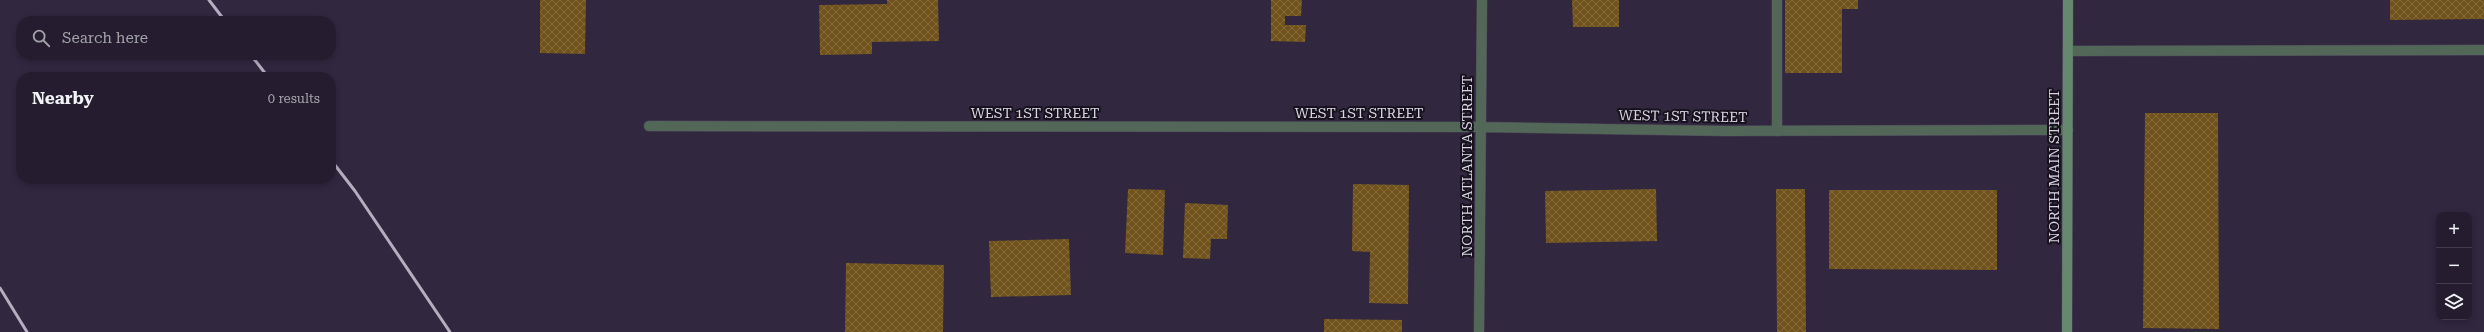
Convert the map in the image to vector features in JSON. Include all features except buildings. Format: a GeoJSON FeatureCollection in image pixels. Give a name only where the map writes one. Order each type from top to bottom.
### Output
{"type":"FeatureCollection","features":[{"type":"Feature","properties":{"kind":"main road","name":"NORTH MAIN STREET"},"geometry":{"type":"LineString","coordinates":[[2067,332],[2068,0]]}},
{"type":"Feature","properties":{"kind":"street","name":"NORTH ATLANTA STREET"},"geometry":{"type":"LineString","coordinates":[[1479,332],[1482,0]]}},
{"type":"Feature","properties":{"kind":"street"},"geometry":{"type":"LineString","coordinates":[[1777,0],[1777,131]]}},
{"type":"Feature","properties":{"kind":"street"},"geometry":{"type":"LineString","coordinates":[[2068,51],[2484,50]]}},
{"type":"Feature","properties":{"kind":"street","name":"WEST 1ST STREET"},"geometry":{"type":"LineString","coordinates":[[649,126],[1481,127],[1777,131],[2068,130]]}},
{"type":"Feature","properties":{"kind":"railway"},"geometry":{"type":"LineString","coordinates":[[209,0],[221,16]]}},
{"type":"Feature","properties":{"kind":"railway"},"geometry":{"type":"LineString","coordinates":[[255,60],[264,72]]}},
{"type":"Feature","properties":{"kind":"railway"},"geometry":{"type":"LineString","coordinates":[[336,166],[355,191],[450,332]]}},
{"type":"Feature","properties":{"kind":"railway"},"geometry":{"type":"LineString","coordinates":[[0,288],[27,332]]}}]}
